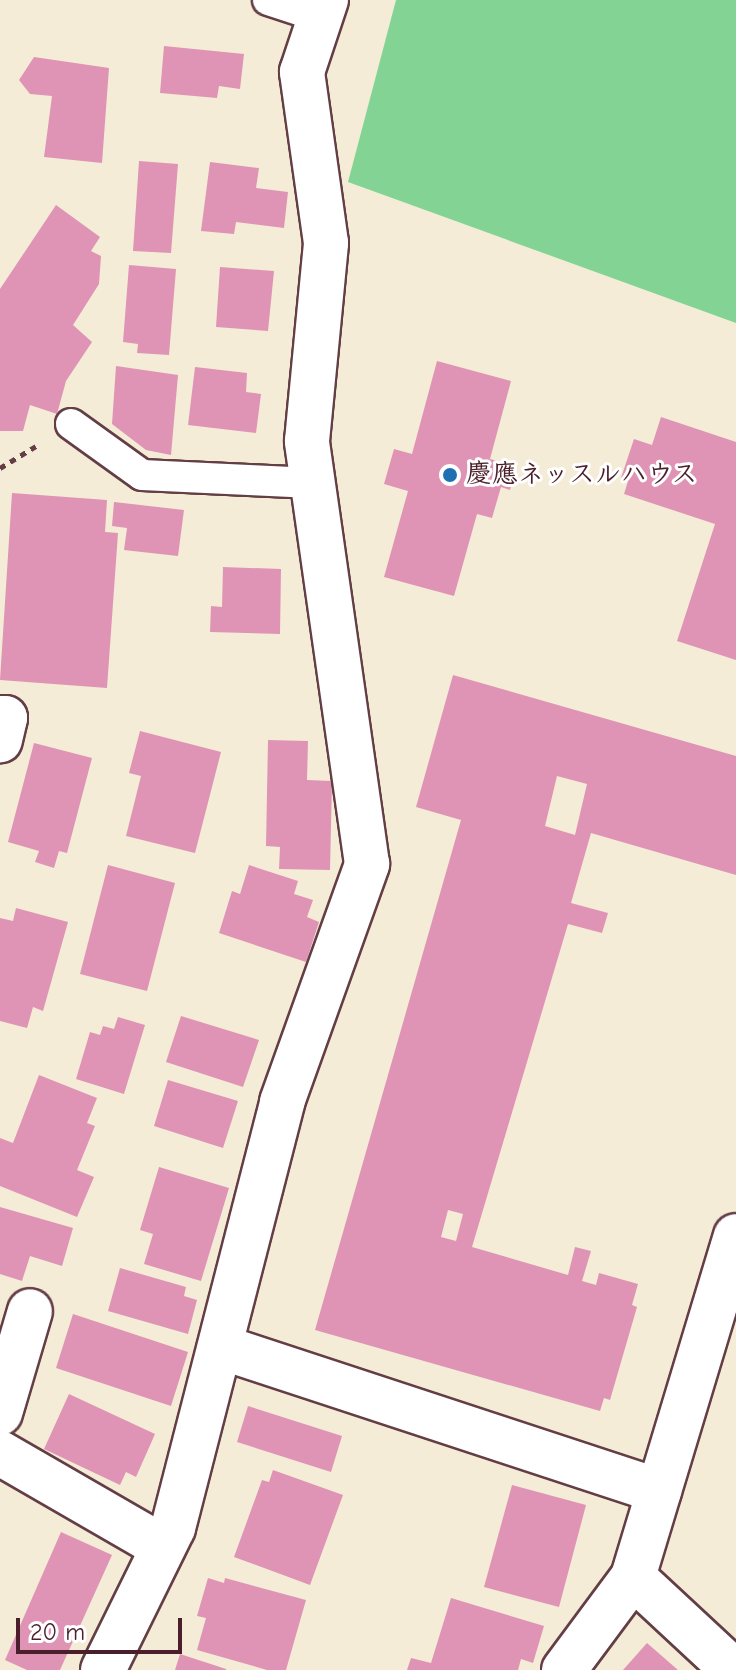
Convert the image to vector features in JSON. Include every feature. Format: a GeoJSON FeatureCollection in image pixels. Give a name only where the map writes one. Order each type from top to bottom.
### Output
{"type":"FeatureCollection","features":[{"type":"Feature","properties":{"kind":"street"},"geometry":{"type":"LineString","coordinates":[[103,1670],[163,1547],[221,1347],[282,1102],[367,864],[307,441],[326,243],[302,72],[323,9]]}},
{"type":"Feature","properties":{"kind":"street"},"geometry":{"type":"LineString","coordinates":[[0,718],[5,718],[0,740]]}},
{"type":"Feature","properties":{"kind":"street"},"geometry":{"type":"LineString","coordinates":[[564,1670],[633,1577],[736,1236]]}},
{"type":"Feature","properties":{"kind":"street"},"geometry":{"type":"LineString","coordinates":[[0,1413],[30,1311]]}},
{"type":"Feature","properties":{"kind":"street"},"geometry":{"type":"LineString","coordinates":[[221,1347],[659,1491]]}},
{"type":"Feature","properties":{"kind":"street"},"geometry":{"type":"LineString","coordinates":[[0,1453],[163,1547]]}},
{"type":"Feature","properties":{"kind":"street"},"geometry":{"type":"LineString","coordinates":[[633,1577],[733,1670]]}},
{"type":"Feature","properties":{"kind":"lane"},"geometry":{"type":"LineString","coordinates":[[268,0],[323,9]]}},
{"type":"Feature","properties":{"kind":"lane"},"geometry":{"type":"LineString","coordinates":[[71,424],[142,475],[313,483]]}},
{"type":"Feature","properties":{"kind":"green space"},"geometry":{"type":"Polygon","coordinates":[[[396,0],[736,0],[736,323],[348,182],[396,0]]]}},
{"type":"Feature","properties":{"kind":"building"},"geometry":{"type":"Polygon","coordinates":[[[164,46],[244,54],[240,89],[219,86],[217,98],[160,93],[164,46]]]}},
{"type":"Feature","properties":{"kind":"building"},"geometry":{"type":"Polygon","coordinates":[[[34,57],[109,68],[102,163],[44,157],[52,96],[30,94],[19,80],[34,57]]]}},
{"type":"Feature","properties":{"kind":"building"},"geometry":{"type":"Polygon","coordinates":[[[139,161],[178,164],[171,253],[133,251],[139,161]]]}},
{"type":"Feature","properties":{"kind":"building"},"geometry":{"type":"Polygon","coordinates":[[[210,162],[259,168],[256,188],[288,192],[284,228],[236,222],[234,234],[201,231],[210,162]]]}},
{"type":"Feature","properties":{"kind":"building"},"geometry":{"type":"Polygon","coordinates":[[[56,205],[100,237],[91,251],[101,256],[99,284],[73,325],[92,342],[66,381],[57,414],[30,405],[23,431],[0,431],[0,289],[56,205]]]}},
{"type":"Feature","properties":{"kind":"building"},"geometry":{"type":"Polygon","coordinates":[[[129,265],[176,269],[169,355],[137,353],[138,344],[123,342],[129,265]]]}},
{"type":"Feature","properties":{"kind":"building"},"geometry":{"type":"Polygon","coordinates":[[[220,267],[274,271],[268,331],[216,327],[220,267]]]}},
{"type":"Feature","properties":{"kind":"building","name":"慶應ネッスルハウス"},"geometry":{"type":"Polygon","coordinates":[[[437,361],[511,381],[490,459],[516,466],[510,490],[501,487],[492,518],[477,514],[454,596],[384,577],[408,491],[384,484],[394,449],[412,454],[437,361]]]}},
{"type":"Feature","properties":{"kind":"building"},"geometry":{"type":"Polygon","coordinates":[[[116,366],[178,375],[171,455],[146,450],[112,424],[116,366]]]}},
{"type":"Feature","properties":{"kind":"building"},"geometry":{"type":"Polygon","coordinates":[[[195,367],[247,373],[246,392],[261,394],[256,433],[188,425],[195,367]]]}},
{"type":"Feature","properties":{"kind":"building"},"geometry":{"type":"Polygon","coordinates":[[[661,417],[736,442],[736,660],[677,641],[715,524],[624,494],[628,481],[621,478],[634,439],[652,445],[661,417]]]}},
{"type":"Feature","properties":{"kind":"building"},"geometry":{"type":"Polygon","coordinates":[[[12,493],[107,500],[105,532],[118,533],[107,688],[0,680],[12,493]]]}},
{"type":"Feature","properties":{"kind":"building"},"geometry":{"type":"Polygon","coordinates":[[[114,502],[184,510],[178,556],[124,550],[127,528],[112,526],[114,502]]]}},
{"type":"Feature","properties":{"kind":"building"},"geometry":{"type":"Polygon","coordinates":[[[223,567],[281,569],[280,634],[210,632],[211,606],[222,607],[223,567]]]}},
{"type":"Feature","properties":{"kind":"building"},"geometry":{"type":"Polygon","coordinates":[[[453,675],[736,756],[736,875],[591,833],[571,903],[608,913],[602,933],[568,924],[472,1247],[568,1275],[575,1247],[591,1251],[582,1281],[596,1285],[599,1273],[638,1284],[632,1305],[637,1307],[610,1400],[604,1398],[600,1411],[315,1330],[461,820],[416,807],[453,675]],[[557,776],[545,826],[575,835],[587,784],[557,776]],[[448,1210],[441,1237],[456,1241],[463,1214],[448,1210]]]}},
{"type":"Feature","properties":{"kind":"building"},"geometry":{"type":"Polygon","coordinates":[[[140,731],[221,752],[195,853],[126,836],[141,776],[129,773],[140,731]]]}},
{"type":"Feature","properties":{"kind":"building"},"geometry":{"type":"Polygon","coordinates":[[[268,740],[308,741],[307,780],[332,781],[330,870],[279,869],[280,847],[266,846],[268,740]]]}},
{"type":"Feature","properties":{"kind":"building"},"geometry":{"type":"Polygon","coordinates":[[[34,743],[92,758],[67,853],[59,851],[54,868],[35,862],[39,851],[8,842],[34,743]]]}},
{"type":"Feature","properties":{"kind":"building"},"geometry":{"type":"Polygon","coordinates":[[[108,865],[175,883],[147,991],[80,974],[108,865]]]}},
{"type":"Feature","properties":{"kind":"building"},"geometry":{"type":"Polygon","coordinates":[[[249,865],[298,881],[294,894],[313,900],[307,917],[319,922],[306,962],[219,933],[232,891],[240,894],[249,865]]]}},
{"type":"Feature","properties":{"kind":"building"},"geometry":{"type":"Polygon","coordinates":[[[16,908],[68,922],[43,1011],[33,1007],[27,1028],[0,1021],[0,918],[13,921],[16,908]]]}},
{"type":"Feature","properties":{"kind":"building"},"geometry":{"type":"Polygon","coordinates":[[[181,1016],[259,1040],[243,1087],[166,1062],[181,1016]]]}},
{"type":"Feature","properties":{"kind":"building"},"geometry":{"type":"Polygon","coordinates":[[[118,1017],[145,1025],[124,1094],[76,1079],[90,1032],[100,1035],[103,1026],[114,1029],[118,1017]]]}},
{"type":"Feature","properties":{"kind":"building"},"geometry":{"type":"Polygon","coordinates":[[[39,1075],[97,1098],[87,1123],[95,1126],[77,1170],[94,1177],[77,1217],[0,1186],[0,1138],[13,1143],[39,1075]]]}},
{"type":"Feature","properties":{"kind":"building"},"geometry":{"type":"Polygon","coordinates":[[[168,1080],[238,1101],[223,1148],[154,1126],[168,1080]]]}},
{"type":"Feature","properties":{"kind":"building"},"geometry":{"type":"Polygon","coordinates":[[[159,1167],[229,1188],[201,1281],[144,1264],[153,1234],[140,1230],[159,1167]]]}},
{"type":"Feature","properties":{"kind":"building"},"geometry":{"type":"Polygon","coordinates":[[[0,1207],[73,1228],[62,1266],[30,1256],[22,1281],[0,1274],[0,1207]]]}},
{"type":"Feature","properties":{"kind":"building"},"geometry":{"type":"Polygon","coordinates":[[[120,1268],[186,1287],[184,1296],[197,1300],[188,1334],[108,1311],[120,1268]]]}},
{"type":"Feature","properties":{"kind":"building"},"geometry":{"type":"Polygon","coordinates":[[[73,1314],[188,1352],[171,1406],[56,1368],[73,1314]]]}},
{"type":"Feature","properties":{"kind":"building"},"geometry":{"type":"Polygon","coordinates":[[[69,1394],[155,1434],[136,1477],[126,1472],[120,1485],[44,1449],[69,1394]]]}},
{"type":"Feature","properties":{"kind":"building"},"geometry":{"type":"Polygon","coordinates":[[[248,1406],[342,1436],[331,1472],[237,1442],[248,1406]]]}},
{"type":"Feature","properties":{"kind":"building"},"geometry":{"type":"Polygon","coordinates":[[[273,1470],[343,1495],[310,1585],[234,1557],[262,1480],[269,1482],[273,1470]]]}},
{"type":"Feature","properties":{"kind":"building"},"geometry":{"type":"Polygon","coordinates":[[[512,1485],[586,1505],[559,1607],[484,1587],[512,1485]]]}},
{"type":"Feature","properties":{"kind":"building"},"geometry":{"type":"Polygon","coordinates":[[[61,1532],[112,1555],[60,1670],[27,1670],[5,1660],[61,1532]]]}},
{"type":"Feature","properties":{"kind":"building"},"geometry":{"type":"Polygon","coordinates":[[[208,1578],[224,1583],[225,1578],[306,1600],[286,1670],[267,1670],[197,1650],[206,1618],[197,1616],[208,1578]]]}},
{"type":"Feature","properties":{"kind":"building"},"geometry":{"type":"Polygon","coordinates":[[[451,1598],[544,1626],[533,1663],[521,1659],[518,1670],[407,1670],[411,1658],[431,1663],[451,1598]]]}},
{"type":"Feature","properties":{"kind":"building"},"geometry":{"type":"Polygon","coordinates":[[[647,1643],[678,1670],[623,1670],[647,1643]]]}},
{"type":"Feature","properties":{"kind":"building"},"geometry":{"type":"Polygon","coordinates":[[[180,1654],[226,1669],[226,1670],[175,1670],[180,1654]]]}},
{"type":"Feature","properties":{"kind":"place","name":"慶應ネッスルハウス"},"geometry":{"type":"Point","coordinates":[450,475]}}]}
